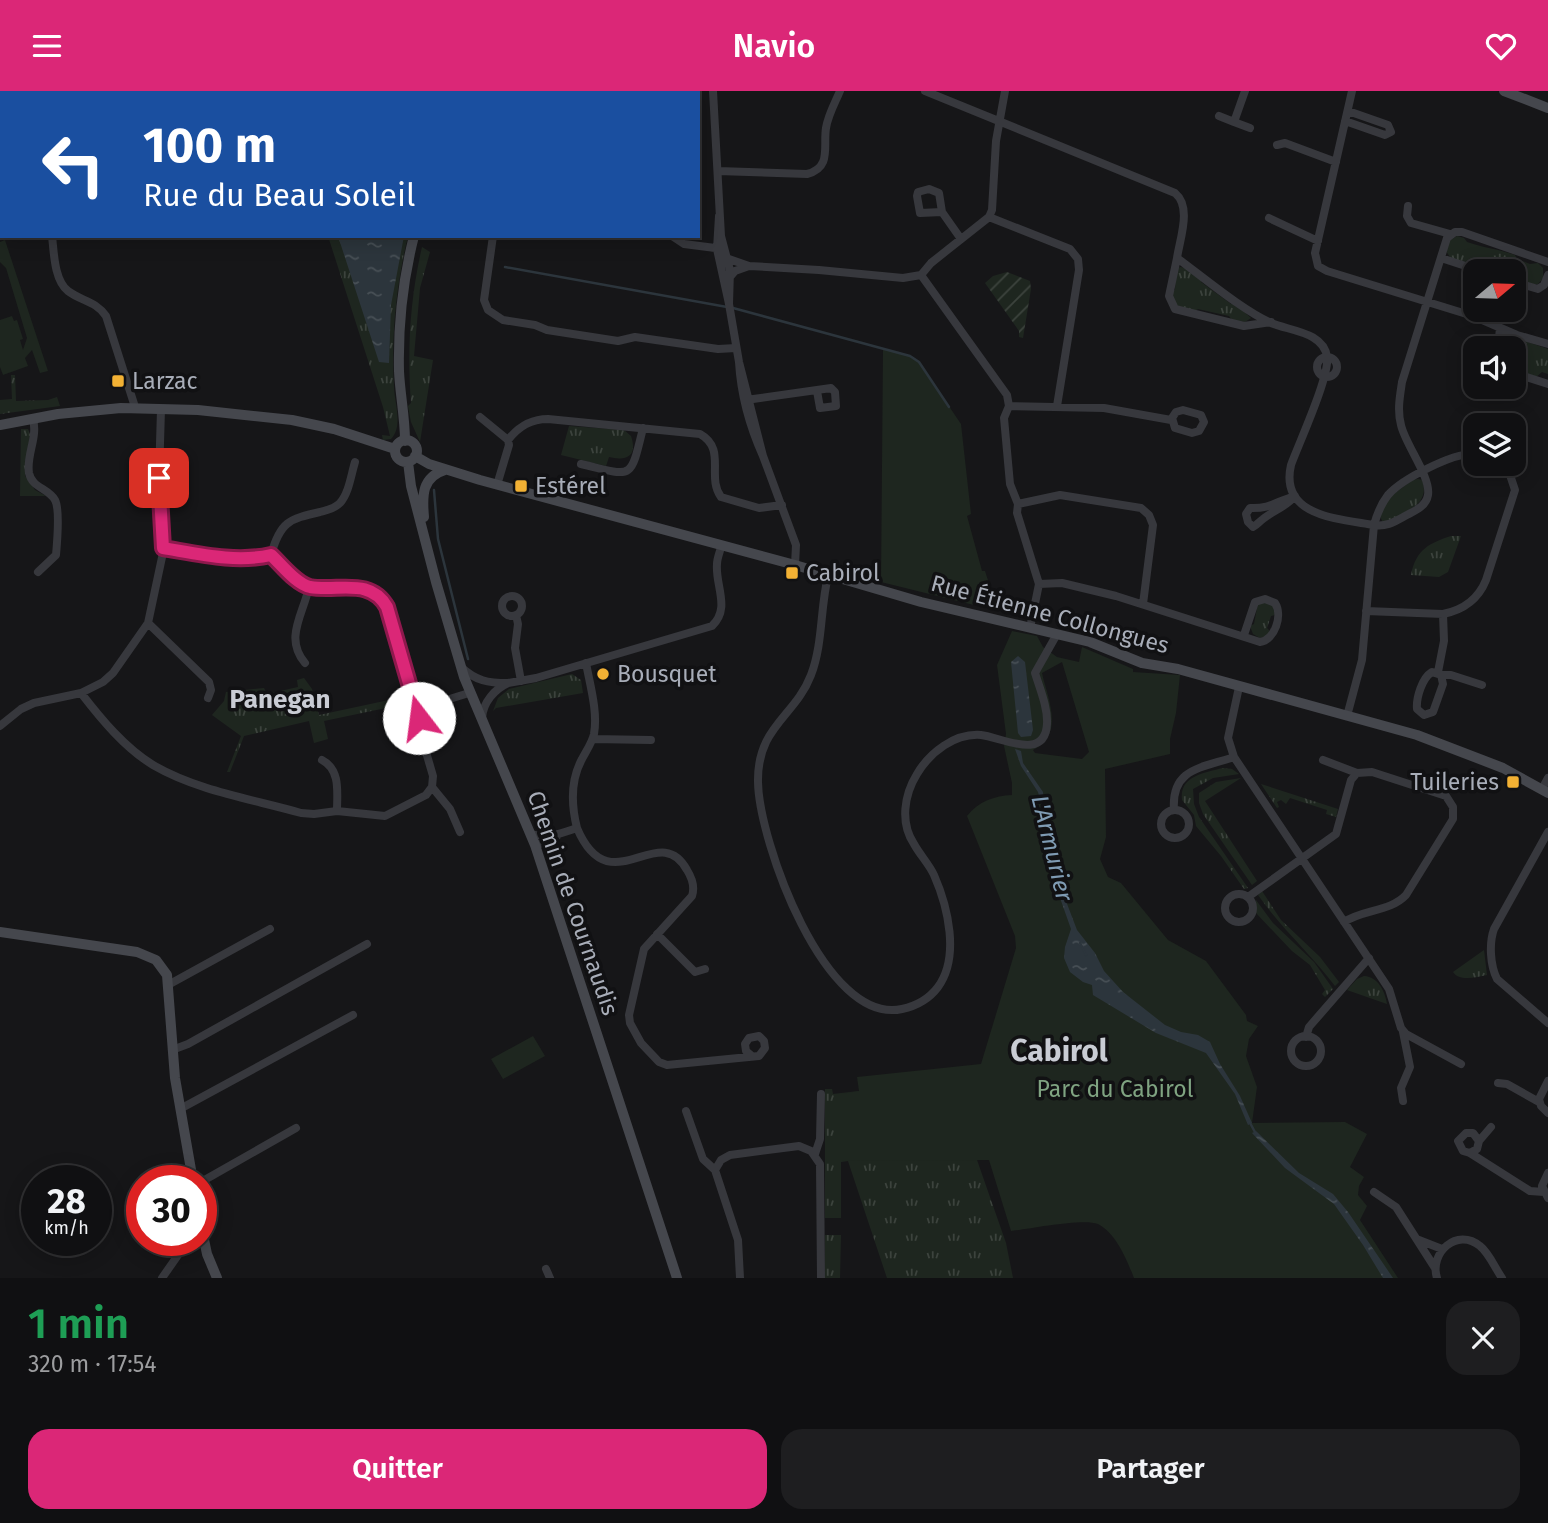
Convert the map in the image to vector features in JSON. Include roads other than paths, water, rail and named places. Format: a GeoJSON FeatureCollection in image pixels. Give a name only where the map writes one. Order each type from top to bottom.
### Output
{"type":"FeatureCollection","features":[{"type":"Feature","properties":{"kind":"main road"},"geometry":{"type":"LineString","coordinates":[[1504,91],[1548,108]]}},
{"type":"Feature","properties":{"kind":"main road"},"geometry":{"type":"LineString","coordinates":[[405,441],[401,403],[400,340],[407,260],[413,238]]}},
{"type":"Feature","properties":{"kind":"main road"},"geometry":{"type":"LineString","coordinates":[[0,425],[121,408],[198,410],[292,420],[334,429],[395,450]]}},
{"type":"Feature","properties":{"kind":"main road"},"geometry":{"type":"LineString","coordinates":[[405,441],[415,446],[411,459],[398,459],[395,450],[399,443],[405,441]]}},
{"type":"Feature","properties":{"kind":"main road","name":"Rue Étienne Collongues"},"geometry":{"type":"LineString","coordinates":[[411,459],[921,602],[1090,642],[1142,663],[1178,669],[1401,730],[1503,768],[1545,791]]}},
{"type":"Feature","properties":{"kind":"main road","name":"Chemin de Cournaudis"},"geometry":{"type":"LineString","coordinates":[[411,459],[411,487],[468,691],[533,839],[677,1278]]}},
{"type":"Feature","properties":{"kind":"main road","name":"Chemin de Cournaudis"},"geometry":{"type":"LineString","coordinates":[[427,544],[423,507],[425,486],[431,476],[445,470]]}},
{"type":"Feature","properties":{"kind":"main road"},"geometry":{"type":"LineString","coordinates":[[0,932],[138,952],[148,955],[160,964],[167,975],[172,1050],[190,1165]]}},
{"type":"Feature","properties":{"kind":"main road"},"geometry":{"type":"LineString","coordinates":[[207,1256],[216,1278]]}},
{"type":"Feature","properties":{"kind":"street"},"geometry":{"type":"LineString","coordinates":[[713,91],[719,216],[730,274],[729,307]]}},
{"type":"Feature","properties":{"kind":"street"},"geometry":{"type":"LineString","coordinates":[[718,171],[807,174],[818,170],[825,159],[827,123],[840,91]]}},
{"type":"Feature","properties":{"kind":"street"},"geometry":{"type":"LineString","coordinates":[[925,91],[1177,194],[1184,208],[1169,296],[1175,309],[1244,326],[1270,323]]}},
{"type":"Feature","properties":{"kind":"street"},"geometry":{"type":"LineString","coordinates":[[730,274],[749,266],[819,269],[903,278],[921,275],[931,263],[989,217],[992,209],[999,120],[1005,91]]}},
{"type":"Feature","properties":{"kind":"street"},"geometry":{"type":"LineString","coordinates":[[1234,122],[1245,91]]}},
{"type":"Feature","properties":{"kind":"street"},"geometry":{"type":"LineString","coordinates":[[1352,91],[1315,259],[1324,270],[1473,316],[1548,344]]}},
{"type":"Feature","properties":{"kind":"street"},"geometry":{"type":"LineString","coordinates":[[1345,121],[1385,135],[1391,132],[1388,125],[1348,111]]}},
{"type":"Feature","properties":{"kind":"street"},"geometry":{"type":"LineString","coordinates":[[1219,116],[1250,128]]}},
{"type":"Feature","properties":{"kind":"street"},"geometry":{"type":"LineString","coordinates":[[1277,145],[1285,143],[1336,162]]}},
{"type":"Feature","properties":{"kind":"street"},"geometry":{"type":"LineString","coordinates":[[1408,205],[1407,216],[1411,223],[1450,234],[1462,232],[1548,262]]}},
{"type":"Feature","properties":{"kind":"street"},"geometry":{"type":"LineString","coordinates":[[942,212],[961,239]]}},
{"type":"Feature","properties":{"kind":"street"},"geometry":{"type":"LineString","coordinates":[[989,217],[1070,249],[1078,259],[1079,270],[1056,406]]}},
{"type":"Feature","properties":{"kind":"street"},"geometry":{"type":"LineString","coordinates":[[1269,218],[1318,241]]}},
{"type":"Feature","properties":{"kind":"street"},"geometry":{"type":"LineString","coordinates":[[1177,258],[1270,323],[1316,338],[1324,346],[1327,357],[1325,377],[1290,469],[1290,480],[1295,496],[1312,512],[1374,525],[1392,523],[1423,505],[1428,492],[1422,472],[1403,433],[1399,405],[1402,381],[1450,234]]}},
{"type":"Feature","properties":{"kind":"street"},"geometry":{"type":"LineString","coordinates":[[52,238],[60,281],[68,291],[98,306],[103,312],[135,407]]}},
{"type":"Feature","properties":{"kind":"street"},"geometry":{"type":"LineString","coordinates":[[493,238],[484,302],[488,310],[503,320],[618,341],[635,337],[718,349],[736,348]]}},
{"type":"Feature","properties":{"kind":"street"},"geometry":{"type":"LineString","coordinates":[[675,238],[684,244],[724,252],[749,266]]}},
{"type":"Feature","properties":{"kind":"street"},"geometry":{"type":"LineString","coordinates":[[724,252],[720,263],[746,400],[763,456],[796,545],[794,565]]}},
{"type":"Feature","properties":{"kind":"street"},"geometry":{"type":"LineString","coordinates":[[1441,258],[1463,265]]}},
{"type":"Feature","properties":{"kind":"street"},"geometry":{"type":"LineString","coordinates":[[720,263],[730,274]]}},
{"type":"Feature","properties":{"kind":"street"},"geometry":{"type":"LineString","coordinates":[[921,275],[1004,390],[1009,405],[1004,418],[1010,484],[1039,584],[1030,628]]}},
{"type":"Feature","properties":{"kind":"street"},"geometry":{"type":"LineString","coordinates":[[1526,286],[1538,289],[1544,285],[1548,275]]}},
{"type":"Feature","properties":{"kind":"street"},"geometry":{"type":"LineString","coordinates":[[1499,336],[1500,328]]}},
{"type":"Feature","properties":{"kind":"street"},"geometry":{"type":"LineString","coordinates":[[1526,377],[1548,384]]}},
{"type":"Feature","properties":{"kind":"street"},"geometry":{"type":"LineString","coordinates":[[121,408],[126,384]]}},
{"type":"Feature","properties":{"kind":"street"},"geometry":{"type":"LineString","coordinates":[[746,400],[817,391]]}},
{"type":"Feature","properties":{"kind":"street"},"geometry":{"type":"LineString","coordinates":[[1009,405],[1104,408],[1171,420]]}},
{"type":"Feature","properties":{"kind":"street"},"geometry":{"type":"LineString","coordinates":[[0,726],[34,703],[81,693],[103,682],[112,674],[148,623],[163,548],[159,478],[161,409]]}},
{"type":"Feature","properties":{"kind":"street"},"geometry":{"type":"LineString","coordinates":[[480,417],[509,440]]}},
{"type":"Feature","properties":{"kind":"street"},"geometry":{"type":"LineString","coordinates":[[33,419],[35,433],[29,474],[57,506],[56,555],[38,572]]}},
{"type":"Feature","properties":{"kind":"street"},"geometry":{"type":"LineString","coordinates":[[497,485],[509,440],[520,427],[537,419],[695,433],[708,439],[715,451],[716,488],[725,500],[759,508],[782,505]]}},
{"type":"Feature","properties":{"kind":"street"},"geometry":{"type":"LineString","coordinates":[[581,464],[619,473],[627,471],[634,465],[643,428]]}},
{"type":"Feature","properties":{"kind":"street"},"geometry":{"type":"LineString","coordinates":[[1347,716],[1362,660],[1374,525],[1380,508],[1399,485],[1463,455]]}},
{"type":"Feature","properties":{"kind":"street"},"geometry":{"type":"LineString","coordinates":[[271,555],[281,529],[289,520],[331,509],[340,503],[355,462]]}},
{"type":"Feature","properties":{"kind":"street"},"geometry":{"type":"LineString","coordinates":[[1366,611],[1443,614],[1470,603],[1486,580],[1515,491],[1510,476]]}},
{"type":"Feature","properties":{"kind":"street"},"geometry":{"type":"LineString","coordinates":[[1017,504],[1060,495],[1146,511],[1153,525],[1143,604]]}},
{"type":"Feature","properties":{"kind":"street"},"geometry":{"type":"LineString","coordinates":[[1295,496],[1288,505],[1262,519],[1257,526],[1251,526],[1248,522],[1246,514],[1250,508],[1269,508],[1295,496]]}},
{"type":"Feature","properties":{"kind":"street"},"geometry":{"type":"LineString","coordinates":[[417,709],[485,683],[521,681],[715,624],[722,607],[717,567],[721,547]]}},
{"type":"Feature","properties":{"kind":"street"},"geometry":{"type":"LineString","coordinates":[[163,548],[252,559],[271,555]]}},
{"type":"Feature","properties":{"kind":"street"},"geometry":{"type":"LineString","coordinates":[[81,693],[126,744],[151,764],[178,778],[218,792],[301,813],[337,811],[385,816],[426,795],[432,787],[433,776],[421,736],[417,709],[387,607],[376,593],[362,589],[309,587],[271,555]]}},
{"type":"Feature","properties":{"kind":"street"},"geometry":{"type":"LineString","coordinates":[[828,576],[813,672],[795,702],[770,734],[761,760],[758,781],[771,844],[793,907],[836,978],[856,998],[873,1008],[898,1010],[923,1001],[940,984],[948,962],[949,933],[939,891],[933,873],[907,831],[906,803],[911,783],[928,759],[951,741],[979,735],[1029,746],[1045,735],[1047,724],[1035,673],[1057,634]]}},
{"type":"Feature","properties":{"kind":"street"},"geometry":{"type":"LineString","coordinates":[[1039,584],[1062,583],[1143,604],[1259,642],[1270,638],[1278,613],[1275,603],[1265,599],[1255,602],[1244,635]]}},
{"type":"Feature","properties":{"kind":"street"},"geometry":{"type":"LineString","coordinates":[[306,663],[295,647],[294,638],[309,587]]}},
{"type":"Feature","properties":{"kind":"street"},"geometry":{"type":"LineString","coordinates":[[1443,614],[1444,641],[1439,674],[1443,684],[1435,709],[1430,714],[1423,715],[1416,706],[1429,673],[1439,674],[1451,675],[1482,685]]}},
{"type":"Feature","properties":{"kind":"street"},"geometry":{"type":"LineString","coordinates":[[516,615],[516,648],[521,681]]}},
{"type":"Feature","properties":{"kind":"street"},"geometry":{"type":"LineString","coordinates":[[148,623],[209,682],[211,690],[208,698]]}},
{"type":"Feature","properties":{"kind":"street"},"geometry":{"type":"LineString","coordinates":[[586,663],[595,715],[593,739],[577,768],[573,782],[573,810],[577,828],[589,849],[606,862],[618,863],[664,852],[677,857],[693,884],[692,896],[648,943],[642,954],[629,1015],[630,1023],[641,1043],[659,1062],[667,1065],[752,1056]]}},
{"type":"Feature","properties":{"kind":"street"},"geometry":{"type":"LineString","coordinates":[[460,666],[469,675],[485,683],[492,695]]}},
{"type":"Feature","properties":{"kind":"street"},"geometry":{"type":"LineString","coordinates":[[481,721],[482,711],[492,695],[508,683]]}},
{"type":"Feature","properties":{"kind":"street"},"geometry":{"type":"LineString","coordinates":[[1239,687],[1228,738],[1234,757],[1391,993],[1410,1067],[1401,1088],[1403,1101]]}},
{"type":"Feature","properties":{"kind":"street"},"geometry":{"type":"LineString","coordinates":[[593,739],[651,740]]}},
{"type":"Feature","properties":{"kind":"street"},"geometry":{"type":"LineString","coordinates":[[1174,810],[1176,788],[1182,777],[1234,757]]}},
{"type":"Feature","properties":{"kind":"street"},"geometry":{"type":"LineString","coordinates":[[322,760],[333,769],[336,778],[337,811]]}},
{"type":"Feature","properties":{"kind":"street"},"geometry":{"type":"LineString","coordinates":[[1323,760],[1357,773],[1372,772],[1441,793],[1450,800],[1453,816],[1401,900],[1390,906],[1360,912],[1344,922]]}},
{"type":"Feature","properties":{"kind":"street"},"geometry":{"type":"LineString","coordinates":[[1248,897],[1336,834],[1351,780],[1357,773]]}},
{"type":"Feature","properties":{"kind":"street"},"geometry":{"type":"LineString","coordinates":[[1545,791],[1548,778]]}},
{"type":"Feature","properties":{"kind":"street"},"geometry":{"type":"LineString","coordinates":[[432,787],[450,809],[460,832]]}},
{"type":"Feature","properties":{"kind":"street"},"geometry":{"type":"LineString","coordinates":[[533,839],[559,835],[577,828]]}},
{"type":"Feature","properties":{"kind":"street"},"geometry":{"type":"LineString","coordinates":[[1548,832],[1494,929],[1491,944],[1497,979],[1548,1023]]}},
{"type":"Feature","properties":{"kind":"street"},"geometry":{"type":"LineString","coordinates":[[168,985],[270,929]]}},
{"type":"Feature","properties":{"kind":"street"},"geometry":{"type":"LineString","coordinates":[[657,934],[694,971],[705,969]]}},
{"type":"Feature","properties":{"kind":"street"},"geometry":{"type":"LineString","coordinates":[[172,1050],[188,1044],[367,944]]}},
{"type":"Feature","properties":{"kind":"street"},"geometry":{"type":"LineString","coordinates":[[1306,1037],[1311,1024],[1369,958]]}},
{"type":"Feature","properties":{"kind":"street"},"geometry":{"type":"LineString","coordinates":[[180,1109],[353,1015]]}},
{"type":"Feature","properties":{"kind":"street"},"geometry":{"type":"LineString","coordinates":[[1403,1032],[1461,1064]]}},
{"type":"Feature","properties":{"kind":"street"},"geometry":{"type":"LineString","coordinates":[[1539,1103],[1539,1096],[1548,1081]]}},
{"type":"Feature","properties":{"kind":"street"},"geometry":{"type":"LineString","coordinates":[[1499,1083],[1507,1084],[1539,1103],[1548,1113]]}},
{"type":"Feature","properties":{"kind":"street"},"geometry":{"type":"LineString","coordinates":[[815,1154],[820,1139],[821,1094]]}},
{"type":"Feature","properties":{"kind":"street"},"geometry":{"type":"LineString","coordinates":[[686,1111],[703,1159],[715,1170],[739,1244],[740,1278]]}},
{"type":"Feature","properties":{"kind":"street"},"geometry":{"type":"LineString","coordinates":[[1470,1153],[1477,1149],[1479,1141],[1491,1127]]}},
{"type":"Feature","properties":{"kind":"street"},"geometry":{"type":"LineString","coordinates":[[217,1173],[296,1128]]}},
{"type":"Feature","properties":{"kind":"street"},"geometry":{"type":"LineString","coordinates":[[1479,1141],[1476,1135],[1469,1132],[1460,1137],[1460,1148],[1530,1191],[1546,1195]]}},
{"type":"Feature","properties":{"kind":"street"},"geometry":{"type":"LineString","coordinates":[[715,1170],[721,1160],[730,1155],[796,1146],[805,1147],[815,1154],[821,1168],[821,1278]]}},
{"type":"Feature","properties":{"kind":"street"},"geometry":{"type":"LineString","coordinates":[[1546,1195],[1542,1184],[1548,1173]]}},
{"type":"Feature","properties":{"kind":"street"},"geometry":{"type":"LineString","coordinates":[[1374,1192],[1396,1207],[1435,1268]]}},
{"type":"Feature","properties":{"kind":"street"},"geometry":{"type":"LineString","coordinates":[[1416,1239],[1442,1249]]}},
{"type":"Feature","properties":{"kind":"street"},"geometry":{"type":"LineString","coordinates":[[1437,1278],[1436,1259],[1442,1249],[1460,1240],[1477,1244],[1502,1278]]}},
{"type":"Feature","properties":{"kind":"street"},"geometry":{"type":"LineString","coordinates":[[162,1278],[177,1256]]}},
{"type":"Feature","properties":{"kind":"street"},"geometry":{"type":"LineString","coordinates":[[546,1269],[550,1278]]}},
{"type":"Feature","properties":{"kind":"water"},"geometry":{"type":"Polygon","coordinates":[[[339,238],[404,238],[391,305],[389,363],[379,362],[339,238]]]}},
{"type":"Feature","properties":{"kind":"water"},"geometry":{"type":"Polygon","coordinates":[[[1018,656],[1025,662],[1033,730],[1031,736],[1021,737],[1018,733],[1011,662],[1018,656]]]}},
{"type":"Feature","properties":{"kind":"water"},"geometry":{"type":"Polygon","coordinates":[[[1015,749],[1021,751],[1023,763],[1043,792],[1044,808],[1058,854],[1056,875],[1077,930],[1095,953],[1104,971],[1123,992],[1165,1025],[1198,1035],[1210,1042],[1252,1123],[1248,1125],[1235,1094],[1206,1053],[1156,1033],[1093,995],[1092,985],[1070,972],[1064,958],[1071,929],[1053,878],[1054,849],[1038,792],[1021,766],[1015,749]]]}},
{"type":"Feature","properties":{"kind":"water"},"geometry":{"type":"Polygon","coordinates":[[[1256,1131],[1299,1173],[1333,1194],[1393,1278],[1383,1278],[1334,1204],[1285,1168],[1252,1133],[1256,1131]]]}},
{"type":"Feature","properties":{"kind":"waterway"},"geometry":{"type":"LineString","coordinates":[[505,267],[727,307]]}},
{"type":"Feature","properties":{"kind":"waterway"},"geometry":{"type":"LineString","coordinates":[[733,308],[910,356],[919,362],[949,407]]}},
{"type":"Feature","properties":{"kind":"waterway"},"geometry":{"type":"LineString","coordinates":[[434,490],[438,539],[468,659]]}},
{"type":"Feature","properties":{"kind":"waterway","name":"L'Armurier"},"geometry":{"type":"LineString","coordinates":[[1080,943],[1086,955]]}},
{"type":"Feature","properties":{"kind":"waterway","name":"L'Armurier"},"geometry":{"type":"LineString","coordinates":[[1249,1121],[1256,1134]]}},
{"type":"Feature","properties":{"kind":"place","name":"Larzac"},"geometry":{"type":"Point","coordinates":[118,381]}},
{"type":"Feature","properties":{"kind":"place","name":"Estérel"},"geometry":{"type":"Point","coordinates":[521,486]}},
{"type":"Feature","properties":{"kind":"place","name":"Cabirol"},"geometry":{"type":"Point","coordinates":[792,573]}},
{"type":"Feature","properties":{"kind":"place","name":"Bousquet"},"geometry":{"type":"Point","coordinates":[603,674]}},
{"type":"Feature","properties":{"kind":"place","name":"Tuileries"},"geometry":{"type":"Point","coordinates":[1513,782]}},
{"type":"Feature","properties":{"kind":"district","name":"Panegan"},"geometry":{"type":"Point","coordinates":[280,699]}},
{"type":"Feature","properties":{"kind":"district","name":"Cabirol"},"geometry":{"type":"Point","coordinates":[1059,1051]}},
{"type":"Feature","properties":{"kind":"park label","name":"Parc du Cabirol"},"geometry":{"type":"Point","coordinates":[1115,1089]}}]}
